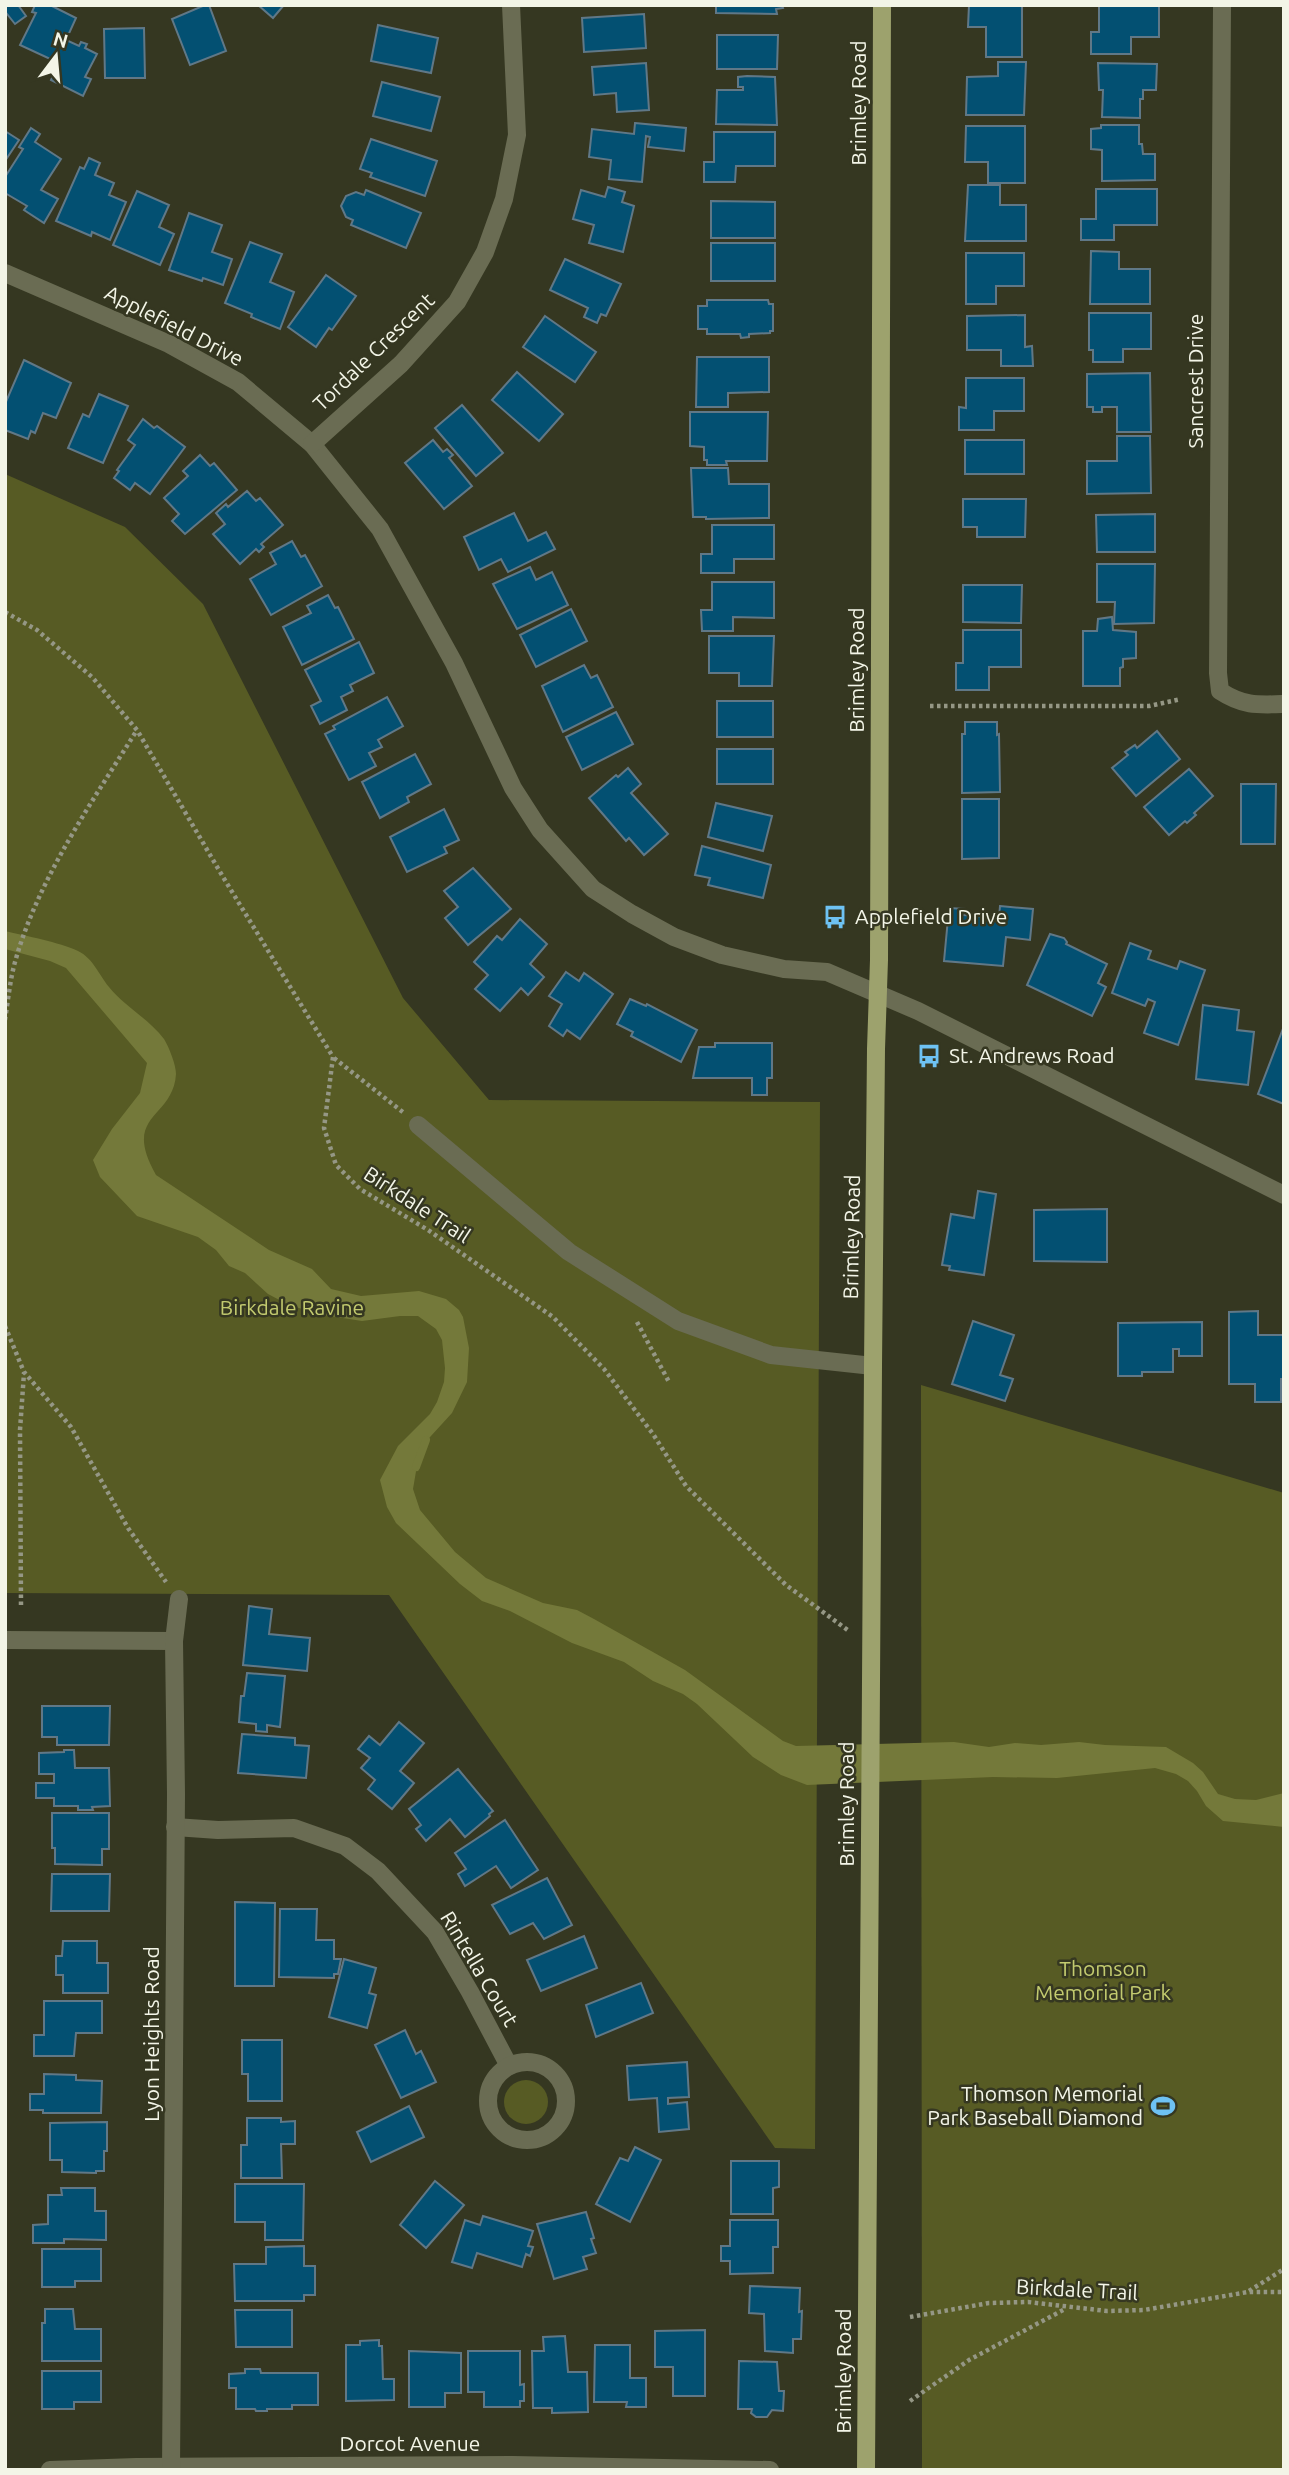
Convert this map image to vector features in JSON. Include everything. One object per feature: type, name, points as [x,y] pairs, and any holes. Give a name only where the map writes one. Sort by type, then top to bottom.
[{"type":"main road","name":"Brimley Road","points":[[866,2470],[873,1366],[879,960],[882,5]]},
{"type":"street","name":"Tordale Crescent","points":[[312,444],[401,364],[457,302],[485,252],[504,199],[517,135],[511,5]]},
{"type":"street","name":"Sancrest Drive","points":[[1222,5],[1217,673],[1220,691],[1236,701],[1256,705],[1284,704]]},
{"type":"street","name":"Applefield Drive","points":[[5,273],[169,344],[238,382],[312,444],[380,529],[454,663],[513,788],[540,830],[593,889],[674,937],[722,955],[784,969],[827,972],[877,994]]},
{"type":"street","points":[[877,994],[918,1011],[1284,1195]]},
{"type":"street","points":[[418,1125],[569,1252],[678,1321],[771,1355],[873,1366]]},
{"type":"street","name":"Lyon Heights Road","points":[[171,2468],[174,1641],[179,1599]]},
{"type":"street","points":[[5,1640],[174,1641]]},
{"type":"street","name":"Rintella Court","points":[[175,1827],[218,1830],[294,1828],[345,1846],[378,1871],[435,1932],[509,2066]]},
{"type":"street","points":[[533,2062],[545,2066],[556,2073],[563,2084],[567,2096],[562,2120],[555,2130],[543,2138],[517,2140],[504,2134],[489,2112],[487,2099],[491,2085],[498,2074],[509,2066],[533,2062]]},
{"type":"street","name":"Dorcot Avenue","points":[[50,2470],[770,2470]]},
{"type":"path","points":[[5,612],[37,630],[92,677],[137,730],[333,1057],[418,1125]]},
{"type":"path","points":[[930,706],[1149,706],[1181,699]]},
{"type":"path","points":[[5,1020],[14,964],[29,918],[73,833],[137,730]]},
{"type":"path","name":"Birkdale Trail","points":[[333,1057],[324,1128],[336,1165],[360,1189],[428,1230],[553,1317],[604,1369],[653,1434],[686,1486],[752,1548],[786,1585],[832,1621],[871,1643]]},
{"type":"path","points":[[633,1315],[669,1382]]},
{"type":"path","points":[[5,1326],[24,1372],[71,1427],[128,1528],[179,1599]]},
{"type":"path","points":[[21,1605],[20,1430],[24,1372]]},
{"type":"path","points":[[1248,2292],[1284,2269]]},
{"type":"path","name":"Birkdale Trail","points":[[910,2317],[989,2303],[1028,2302],[1107,2311],[1144,2310],[1248,2292],[1284,2292]]},
{"type":"path","points":[[910,2401],[969,2360],[1066,2308]]},
{"type":"green space","name":"Birkdale Ravine","points":[[5,474],[125,527],[203,604],[403,998],[489,1100],[820,1102],[815,2149],[775,2148],[389,1595],[5,1593]]},
{"type":"green space","name":"Thomson Memorial Park","points":[[921,1385],[1284,1493],[1284,2470],[922,2470]]},
{"type":"green space","points":[[526,2080],[541,2087],[548,2102],[541,2117],[526,2124],[511,2117],[504,2102],[511,2087]]},
{"type":"shaded area","points":[[5,931],[62,945],[83,954],[115,994],[164,1039],[176,1074],[173,1089],[146,1128],[144,1140],[156,1175],[269,1250],[312,1269],[331,1289],[361,1296],[419,1291],[446,1299],[459,1310],[469,1348],[467,1382],[452,1413],[420,1448],[413,1489],[420,1510],[455,1552],[486,1578],[543,1603],[577,1610],[594,1619],[685,1670],[783,1741],[796,1746],[954,1742],[989,1747],[1015,1743],[1041,1745],[1079,1742],[1166,1747],[1203,1772],[1218,1794],[1235,1799],[1256,1800],[1284,1793],[1284,1827],[1223,1821],[1206,1806],[1188,1781],[1176,1774],[1155,1768],[1057,1778],[993,1777],[807,1785],[781,1775],[753,1757],[683,1694],[653,1681],[624,1662],[572,1643],[510,1611],[482,1601],[460,1584],[396,1523],[387,1507],[380,1480],[398,1446],[430,1414],[437,1402],[444,1382],[445,1368],[442,1340],[436,1329],[418,1316],[362,1321],[317,1314],[287,1304],[268,1294],[245,1273],[229,1266],[216,1250],[198,1237],[137,1216],[100,1177],[93,1160],[112,1129],[140,1093],[147,1063],[66,968],[5,949]]},
{"type":"building","points":[[5,5],[18,5],[26,16],[15,24],[7,14],[5,16]]},
{"type":"building","points":[[35,5],[50,5],[76,18],[66,40],[79,46],[81,42],[87,44],[85,48],[97,54],[85,77],[91,79],[83,96],[51,80],[59,63],[20,45],[36,13],[32,12]]},
{"type":"building","points":[[209,5],[226,51],[190,65],[172,19]]},
{"type":"building","points":[[258,5],[284,5],[273,18]]},
{"type":"building","points":[[716,5],[782,5],[783,8],[776,9],[777,14],[716,13]]},
{"type":"building","points":[[969,5],[1022,5],[1022,57],[986,57],[986,27],[968,27]]},
{"type":"building","points":[[1099,5],[1159,5],[1159,37],[1131,37],[1131,54],[1091,54],[1091,32],[1099,32]]},
{"type":"building","points":[[644,14],[646,48],[584,52],[582,18]]},
{"type":"building","points":[[378,25],[438,38],[431,73],[371,61]]},
{"type":"building","points":[[144,28],[145,78],[105,78],[104,29]]},
{"type":"building","points":[[717,35],[778,35],[777,69],[717,69]]},
{"type":"building","points":[[998,62],[1026,62],[1024,115],[966,115],[967,77],[998,76]]},
{"type":"building","points":[[646,63],[649,110],[617,112],[616,93],[594,95],[592,67]]},
{"type":"building","points":[[1098,63],[1157,64],[1156,90],[1143,90],[1140,118],[1102,117],[1103,90],[1099,90]]},
{"type":"building","points":[[738,77],[775,77],[777,125],[716,124],[717,90],[743,90],[743,87],[738,87]]},
{"type":"building","points":[[382,82],[440,97],[431,131],[373,116]]},
{"type":"building","points":[[635,123],[686,128],[684,151],[648,147],[650,137],[646,136],[642,182],[609,179],[611,160],[589,157],[592,129],[634,134]]},
{"type":"building","points":[[1101,125],[1139,125],[1139,144],[1142,144],[1143,154],[1155,154],[1155,180],[1102,181],[1102,150],[1091,149],[1091,129],[1101,128]]},
{"type":"building","points":[[966,126],[1025,126],[1025,183],[988,183],[988,162],[965,162]]},
{"type":"building","points":[[31,128],[40,134],[35,142],[61,159],[41,190],[58,199],[44,223],[24,210],[27,206],[5,193],[5,177],[23,149],[19,147]]},
{"type":"building","points":[[5,131],[19,140],[5,161]]},
{"type":"building","points":[[714,132],[775,132],[775,166],[736,166],[735,182],[704,182],[704,162],[714,162]]},
{"type":"building","points":[[371,139],[437,161],[425,196],[370,177],[372,173],[360,169]]},
{"type":"building","points":[[89,158],[100,163],[95,175],[114,183],[109,195],[126,202],[110,240],[92,232],[91,236],[56,221],[80,167],[84,169]]},
{"type":"building","points":[[968,185],[1000,185],[1000,205],[1026,205],[1026,241],[965,241]]},
{"type":"building","points":[[608,187],[625,192],[622,202],[634,206],[623,252],[589,243],[594,225],[573,219],[581,190],[605,197]]},
{"type":"building","points":[[1096,189],[1157,189],[1157,225],[1114,225],[1114,240],[1081,240],[1081,219],[1096,219]]},
{"type":"building","points":[[366,190],[421,213],[406,248],[351,225],[353,220],[346,217],[341,206],[346,196],[356,192],[364,195]]},
{"type":"building","points":[[137,191],[169,205],[159,227],[174,234],[160,265],[113,245]]},
{"type":"building","points":[[711,201],[775,202],[775,238],[711,238]]},
{"type":"building","points":[[189,213],[222,225],[212,252],[232,259],[223,285],[169,270]]},
{"type":"building","points":[[250,242],[282,254],[270,282],[294,292],[280,329],[225,303]]},
{"type":"building","points":[[711,243],[775,243],[775,281],[711,281]]},
{"type":"building","points":[[1091,251],[1119,252],[1119,269],[1150,269],[1150,304],[1090,304]]},
{"type":"building","points":[[966,253],[1024,253],[1024,286],[996,286],[996,304],[966,304]]},
{"type":"building","points":[[565,259],[621,284],[606,316],[601,314],[597,323],[584,317],[588,308],[550,290]]},
{"type":"building","points":[[326,275],[356,296],[316,347],[288,327]]},
{"type":"building","points":[[707,300],[768,300],[769,304],[773,304],[773,331],[749,334],[749,337],[741,338],[740,334],[707,334],[707,329],[698,329],[698,306],[707,306]]},
{"type":"building","points":[[1089,313],[1151,313],[1151,349],[1123,349],[1123,362],[1093,362],[1093,350],[1089,350]]},
{"type":"building","points":[[1025,315],[1025,347],[1032,346],[1033,366],[1001,366],[1001,350],[967,350],[967,316]]},
{"type":"building","points":[[545,316],[596,352],[575,382],[523,347]]},
{"type":"building","points":[[697,357],[769,357],[769,392],[728,393],[728,407],[696,407]]},
{"type":"building","points":[[24,360],[71,383],[56,418],[43,413],[35,433],[31,431],[28,439],[5,430],[5,404]]},
{"type":"building","points":[[517,372],[563,414],[539,441],[492,400]]},
{"type":"building","points":[[1150,373],[1151,432],[1117,432],[1117,407],[1102,407],[1102,412],[1093,412],[1093,407],[1087,407],[1087,374]]},
{"type":"building","points":[[966,378],[1024,378],[1024,411],[994,411],[994,430],[959,430],[959,407],[966,408]]},
{"type":"building","points":[[99,394],[128,406],[103,463],[68,448],[83,414],[89,417]]},
{"type":"building","points":[[462,405],[503,453],[476,476],[435,428]]},
{"type":"building","points":[[690,412],[768,412],[767,461],[726,461],[727,465],[707,465],[707,460],[704,460],[704,447],[690,446]]},
{"type":"building","points":[[143,419],[185,447],[150,494],[135,483],[130,490],[114,478],[135,445],[128,440]]},
{"type":"building","points":[[1117,436],[1150,436],[1151,493],[1087,494],[1087,461],[1117,461]]},
{"type":"building","points":[[433,440],[443,452],[447,449],[453,455],[449,458],[472,486],[444,509],[405,463]]},
{"type":"building","points":[[965,440],[1024,440],[1024,474],[965,474]]},
{"type":"building","points":[[200,455],[210,466],[214,463],[237,490],[185,534],[172,521],[179,514],[164,498],[188,476],[183,471]]},
{"type":"building","points":[[691,468],[728,468],[729,484],[769,484],[769,518],[693,517]]},
{"type":"building","points":[[247,491],[256,501],[260,498],[283,525],[261,544],[264,547],[259,552],[256,549],[240,564],[213,534],[225,524],[216,513]]},
{"type":"building","points":[[963,499],[1026,499],[1025,537],[977,537],[977,527],[963,527]]},
{"type":"building","points":[[514,513],[528,541],[546,532],[555,549],[508,572],[501,559],[479,570],[464,537]]},
{"type":"building","points":[[1155,514],[1155,552],[1097,552],[1096,515]]},
{"type":"building","points":[[712,525],[774,525],[774,559],[734,559],[734,573],[701,573],[701,554],[712,554]]},
{"type":"building","points":[[292,541],[301,557],[305,555],[322,586],[271,615],[250,579],[276,564],[270,553]]},
{"type":"building","points":[[1097,564],[1155,564],[1154,623],[1114,624],[1115,602],[1097,602]]},
{"type":"building","points":[[530,567],[536,580],[552,572],[568,605],[517,629],[493,584]]},
{"type":"building","points":[[712,582],[774,582],[774,618],[733,617],[733,631],[702,631],[701,610],[712,610]]},
{"type":"building","points":[[963,585],[1022,585],[1021,623],[963,622]]},
{"type":"building","points":[[328,595],[335,608],[338,607],[354,639],[302,665],[283,627],[311,613],[307,606]]},
{"type":"building","points":[[571,609],[587,641],[536,667],[520,635]]},
{"type":"building","points":[[1112,617],[1113,630],[1136,632],[1136,658],[1123,659],[1120,686],[1083,686],[1083,631],[1097,631],[1098,619]]},
{"type":"building","points":[[963,630],[1021,630],[1021,667],[989,667],[989,690],[956,690],[956,663],[963,663]]},
{"type":"building","points":[[709,636],[774,636],[772,686],[739,686],[739,673],[709,673]]},
{"type":"building","points":[[359,642],[374,673],[350,685],[353,691],[341,697],[347,710],[320,724],[311,706],[321,701],[305,670]]},
{"type":"building","points":[[584,665],[591,678],[597,675],[613,707],[563,732],[542,686]]},
{"type":"building","points":[[387,697],[403,726],[378,740],[382,747],[369,753],[376,766],[349,780],[325,734],[335,729],[333,726]]},
{"type":"building","points":[[717,701],[773,701],[773,737],[717,737]]},
{"type":"building","points":[[616,712],[633,744],[582,770],[566,737]]},
{"type":"building","points":[[965,722],[997,722],[1000,792],[962,793],[962,734],[965,734]]},
{"type":"building","points":[[1157,731],[1180,759],[1136,796],[1112,768],[1128,755],[1125,752],[1135,745],[1137,748]]},
{"type":"building","points":[[717,749],[773,749],[773,784],[717,784]]},
{"type":"building","points":[[415,754],[431,784],[407,797],[409,802],[380,818],[362,782]]},
{"type":"building","points":[[628,768],[641,784],[631,793],[668,834],[644,855],[629,838],[626,841],[589,798]]},
{"type":"building","points":[[1189,769],[1213,796],[1187,823],[1185,821],[1169,835],[1144,807]]},
{"type":"building","points":[[1241,784],[1276,784],[1275,844],[1241,844]]},
{"type":"building","points":[[962,799],[999,799],[999,858],[962,859]]},
{"type":"building","points":[[716,803],[772,816],[763,851],[708,837]]},
{"type":"building","points":[[444,809],[459,840],[444,847],[447,853],[407,872],[390,837]]},
{"type":"building","points":[[702,846],[771,865],[763,898],[708,885],[710,878],[695,875]]},
{"type":"building","points":[[473,868],[511,909],[468,945],[445,918],[458,907],[444,891]]},
{"type":"building","points":[[1000,906],[1033,909],[1030,940],[1006,937],[1003,966],[944,961],[949,908],[965,909],[964,915],[999,918]]},
{"type":"building","points":[[520,919],[547,944],[530,964],[544,977],[528,995],[521,988],[500,1011],[475,989],[488,975],[474,962],[497,936],[502,940]]},
{"type":"building","points":[[1050,934],[1064,938],[1066,944],[1107,964],[1098,983],[1106,987],[1092,1016],[1027,985]]},
{"type":"building","points":[[1130,943],[1151,951],[1148,959],[1177,969],[1180,961],[1205,970],[1178,1045],[1144,1033],[1155,1002],[1148,999],[1145,1006],[1112,993]]},
{"type":"building","points":[[566,972],[579,981],[584,973],[613,994],[580,1039],[567,1030],[563,1036],[549,1026],[562,1004],[549,996]]},
{"type":"building","points":[[630,999],[646,1006],[647,1004],[697,1030],[681,1062],[631,1036],[633,1032],[617,1024]]},
{"type":"building","points":[[1203,1005],[1239,1010],[1237,1030],[1254,1032],[1248,1085],[1196,1079]]},
{"type":"building","points":[[1284,1026],[1284,1104],[1258,1094]]},
{"type":"building","points":[[715,1043],[772,1043],[772,1078],[767,1078],[767,1095],[752,1095],[752,1078],[693,1078],[699,1047],[715,1047]]},
{"type":"building","points":[[978,1191],[996,1194],[984,1275],[949,1270],[950,1266],[942,1265],[951,1214],[974,1218]]},
{"type":"building","points":[[1107,1209],[1107,1262],[1034,1261],[1034,1210]]},
{"type":"building","points":[[1258,1311],[1258,1335],[1284,1335],[1281,1402],[1255,1402],[1255,1384],[1229,1384],[1229,1312]]},
{"type":"building","points":[[973,1321],[1014,1335],[1000,1375],[1013,1379],[1005,1401],[952,1384]]},
{"type":"building","points":[[1202,1322],[1202,1356],[1179,1356],[1179,1349],[1173,1349],[1173,1372],[1142,1372],[1142,1376],[1118,1376],[1118,1323]]},
{"type":"building","points":[[249,1606],[272,1609],[269,1634],[310,1638],[307,1671],[243,1665]]},
{"type":"building","points":[[247,1673],[285,1676],[280,1727],[267,1725],[267,1732],[256,1731],[256,1724],[239,1722],[241,1696],[244,1696]]},
{"type":"building","points":[[42,1706],[110,1706],[109,1745],[57,1745],[57,1737],[42,1737]]},
{"type":"building","points":[[399,1722],[424,1743],[400,1771],[414,1783],[392,1809],[368,1789],[375,1780],[361,1768],[370,1758],[358,1749],[369,1736],[380,1745]]},
{"type":"building","points":[[242,1734],[295,1738],[295,1745],[309,1746],[306,1778],[238,1773]]},
{"type":"building","points":[[74,1750],[75,1768],[109,1768],[110,1806],[78,1810],[78,1806],[54,1806],[54,1798],[36,1798],[36,1783],[54,1783],[54,1774],[39,1774],[39,1753]]},
{"type":"building","points":[[458,1769],[493,1811],[465,1837],[450,1819],[426,1841],[416,1829],[421,1825],[409,1809]]},
{"type":"building","points":[[52,1813],[109,1813],[109,1849],[102,1849],[102,1865],[55,1864]]},
{"type":"building","points":[[505,1820],[538,1870],[511,1888],[496,1866],[465,1886],[458,1874],[466,1869],[455,1853]]},
{"type":"building","points":[[52,1874],[110,1874],[109,1911],[51,1911]]},
{"type":"building","points":[[547,1878],[572,1925],[544,1939],[533,1923],[510,1934],[492,1905]]},
{"type":"building","points":[[235,1902],[275,1903],[274,1986],[235,1986]]},
{"type":"building","points":[[280,1909],[317,1909],[316,1940],[334,1940],[334,1959],[341,1959],[338,1974],[334,1974],[334,1978],[279,1977]]},
{"type":"building","points":[[584,1936],[597,1968],[541,1991],[527,1960]]},
{"type":"building","points":[[63,1941],[97,1941],[97,1963],[108,1963],[108,1993],[63,1993],[63,1975],[56,1975],[56,1956],[62,1956]]},
{"type":"building","points":[[344,1959],[376,1968],[369,1993],[376,1995],[367,2028],[329,2017]]},
{"type":"building","points":[[641,1983],[653,2013],[596,2037],[586,2005]]},
{"type":"building","points":[[44,2001],[102,2001],[102,2033],[76,2033],[74,2056],[34,2056],[34,2035],[44,2035]]},
{"type":"building","points":[[405,2030],[416,2054],[421,2051],[436,2082],[401,2098],[375,2045]]},
{"type":"building","points":[[242,2040],[282,2040],[282,2101],[248,2101],[248,2074],[242,2074]]},
{"type":"building","points":[[687,2062],[689,2097],[668,2098],[668,2104],[687,2102],[689,2129],[659,2132],[657,2098],[629,2100],[627,2066]]},
{"type":"building","points":[[44,2074],[76,2075],[76,2080],[102,2081],[101,2113],[43,2113],[43,2110],[30,2110],[30,2094],[44,2094]]},
{"type":"building","points":[[409,2106],[424,2137],[371,2162],[357,2132]]},
{"type":"building","points":[[247,2118],[281,2118],[281,2122],[295,2121],[295,2144],[281,2144],[282,2178],[241,2178],[241,2145],[247,2145]]},
{"type":"building","points":[[107,2122],[104,2171],[62,2172],[62,2160],[50,2160],[50,2123]]},
{"type":"building","points":[[635,2147],[661,2160],[630,2222],[596,2204],[620,2158],[628,2161]]},
{"type":"building","points":[[731,2161],[779,2161],[779,2187],[773,2188],[773,2214],[731,2214]]},
{"type":"building","points":[[435,2181],[464,2205],[426,2248],[400,2225]]},
{"type":"building","points":[[235,2184],[304,2184],[303,2240],[265,2240],[265,2222],[235,2222]]},
{"type":"building","points":[[61,2188],[95,2188],[95,2211],[106,2211],[106,2240],[64,2239],[64,2243],[33,2243],[33,2225],[48,2224],[48,2195],[62,2195]]},
{"type":"building","points":[[586,2212],[596,2253],[583,2257],[587,2269],[554,2279],[537,2224]]},
{"type":"building","points":[[483,2216],[533,2231],[528,2246],[533,2247],[530,2256],[526,2254],[522,2267],[477,2253],[472,2268],[452,2262],[465,2220],[480,2225]]},
{"type":"building","points":[[730,2220],[778,2220],[778,2247],[773,2247],[773,2273],[730,2274],[730,2261],[721,2261],[721,2246],[730,2246]]},
{"type":"building","points":[[304,2246],[304,2266],[315,2266],[315,2295],[304,2295],[304,2301],[235,2301],[234,2264],[266,2264],[266,2247]]},
{"type":"building","points":[[42,2249],[101,2249],[101,2281],[75,2281],[75,2287],[42,2287]]},
{"type":"building","points":[[750,2286],[800,2288],[801,2339],[793,2339],[793,2353],[765,2351],[764,2314],[749,2313]]},
{"type":"building","points":[[45,2309],[73,2309],[75,2329],[101,2329],[101,2361],[42,2361],[42,2323],[45,2323]]},
{"type":"building","points":[[235,2310],[292,2310],[292,2347],[236,2347]]},
{"type":"building","points":[[705,2330],[705,2396],[673,2396],[673,2367],[655,2367],[655,2331]]},
{"type":"building","points":[[565,2336],[568,2372],[587,2372],[588,2412],[552,2413],[552,2408],[533,2408],[532,2351],[544,2351],[543,2337]]},
{"type":"building","points":[[379,2340],[379,2346],[382,2346],[383,2379],[394,2379],[394,2400],[346,2401],[346,2345]]},
{"type":"building","points":[[595,2345],[630,2345],[630,2378],[646,2378],[646,2407],[626,2407],[627,2402],[594,2402]]},
{"type":"building","points":[[409,2351],[461,2353],[461,2393],[445,2393],[445,2407],[409,2407]]},
{"type":"building","points":[[468,2351],[520,2351],[520,2385],[524,2384],[524,2401],[520,2401],[520,2407],[484,2407],[484,2392],[468,2392]]},
{"type":"building","points":[[739,2361],[777,2362],[779,2391],[784,2391],[783,2411],[772,2410],[767,2417],[756,2417],[751,2413],[752,2409],[738,2409]]},
{"type":"building","points":[[245,2369],[260,2369],[261,2373],[318,2373],[318,2405],[292,2405],[292,2409],[267,2411],[236,2409],[236,2388],[229,2388],[229,2374],[245,2373]]},
{"type":"building","points":[[42,2371],[101,2371],[101,2402],[74,2402],[74,2409],[42,2409]]},
{"type":"waterway","points":[[416,1467],[426,1440]]},
{"type":"place","name":"Applefield Drive","points":[[835,917]]},
{"type":"place","name":"St. Andrews Road","points":[[929,1056]]},
{"type":"place","name":"Thomson Memorial Park Baseball Diamond","points":[[1163,2106]]}]
